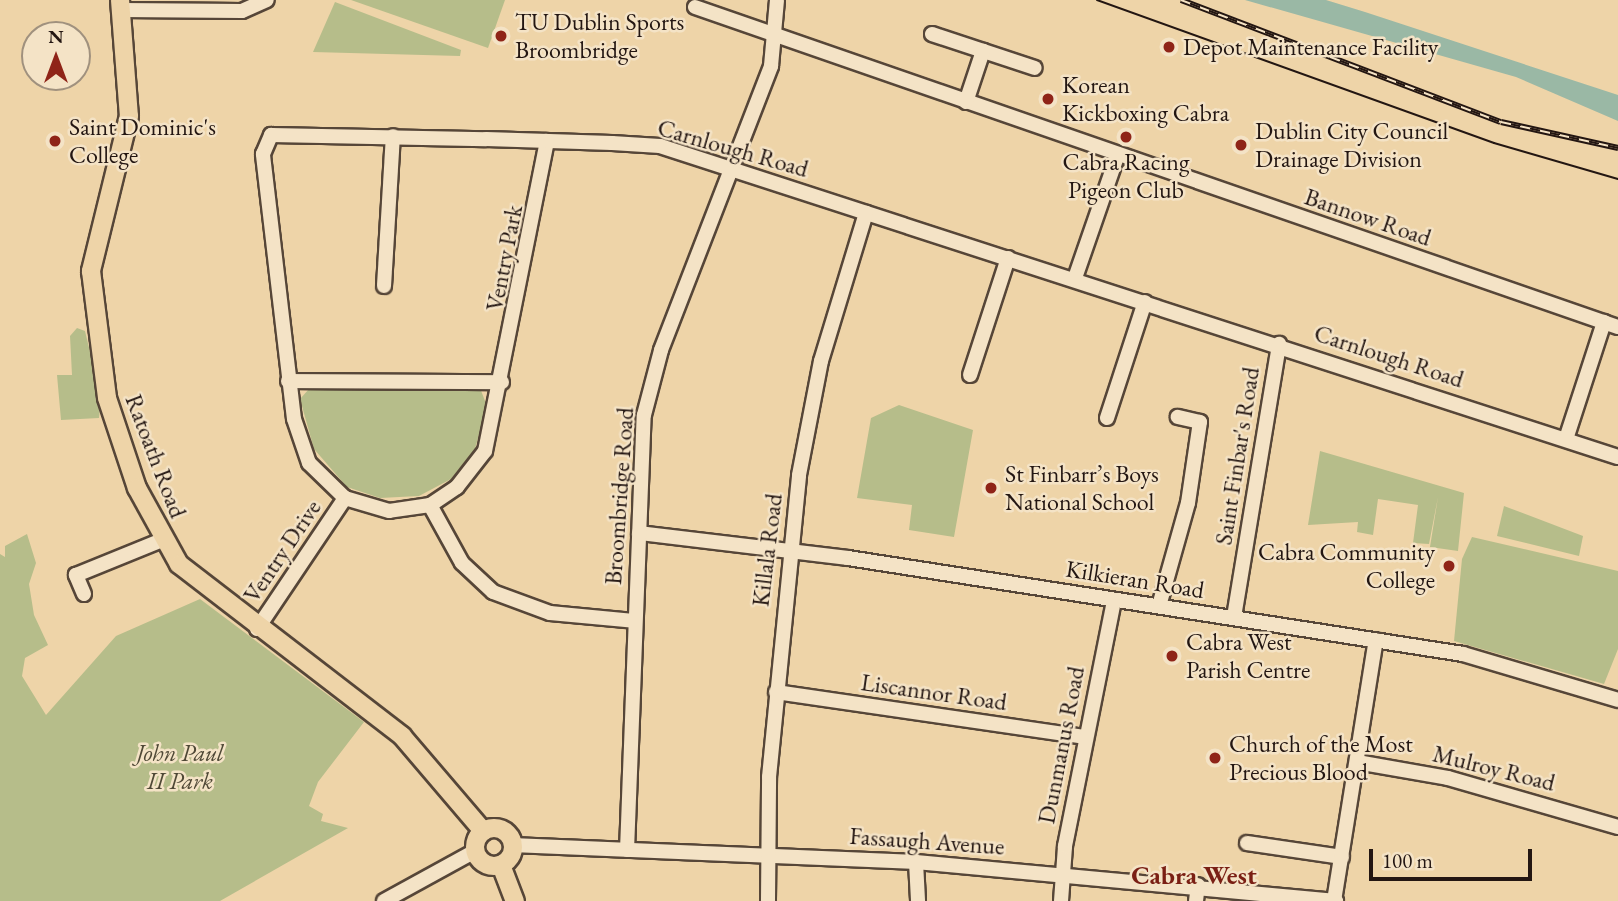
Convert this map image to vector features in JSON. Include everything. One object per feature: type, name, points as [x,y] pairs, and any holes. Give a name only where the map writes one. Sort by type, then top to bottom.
[{"type":"main road","name":"Ratoath Road","points":[[121,5],[130,116],[94,243],[92,292],[116,430],[162,540],[187,572],[257,629],[402,736],[483,831]]},
{"type":"main road","points":[[502,829],[513,845],[501,865],[488,865],[475,851],[483,831],[502,829]]},
{"type":"main road","points":[[501,865],[515,901]]},
{"type":"street","points":[[121,5],[242,11],[267,0]]},
{"type":"street","name":"Broombridge Road","points":[[627,850],[634,621],[650,387],[734,167],[777,38],[777,0]]},
{"type":"street","name":"Bannow Road","points":[[695,7],[777,38],[1618,327]]},
{"type":"street","points":[[932,34],[1035,68]]},
{"type":"street","points":[[966,102],[983,51]]},
{"type":"street","name":"Carnlough Road","points":[[265,140],[283,134],[660,146],[734,167],[866,213],[1567,436],[1618,457]]},
{"type":"street","points":[[384,286],[393,136]]},
{"type":"street","name":"Ventry Park","points":[[265,140],[288,381],[309,463],[345,498],[389,511],[430,506],[457,487],[485,451],[502,382],[547,141]]},
{"type":"street","points":[[1075,278],[1118,154]]},
{"type":"street","name":"Killala Road","points":[[768,901],[767,856],[776,692],[789,550],[821,361],[866,213]]},
{"type":"street","points":[[970,375],[1008,258]]},
{"type":"street","points":[[1107,418],[1145,302]]},
{"type":"street","points":[[1567,436],[1604,322]]},
{"type":"street","name":"Saint Finbar's Road","points":[[1234,617],[1279,344]]},
{"type":"street","points":[[288,381],[502,382]]},
{"type":"street","points":[[1159,606],[1188,503],[1200,422],[1178,417]]},
{"type":"street","name":"Ventry Drive","points":[[257,629],[345,498]]},
{"type":"street","points":[[430,506],[462,563],[493,592],[550,613],[634,621]]},
{"type":"street","name":"Kilkieran Road","points":[[639,533],[789,550],[1376,640],[1510,665],[1618,700]]},
{"type":"street","points":[[84,594],[76,575],[162,540]]},
{"type":"street","name":"Dunmanus Road","points":[[1061,901],[1062,874],[1086,737],[1114,600]]},
{"type":"street","points":[[1334,901],[1376,640]]},
{"type":"street","name":"Liscannor Road","points":[[776,692],[1086,737]]},
{"type":"street","name":"Mulroy Road","points":[[1357,762],[1448,778],[1618,827]]},
{"type":"street","points":[[1247,843],[1342,857]]},
{"type":"street","name":"Fassaugh Avenue","points":[[513,845],[916,862],[1198,885],[1334,901]]},
{"type":"street","points":[[384,901],[475,851]]},
{"type":"street","points":[[916,862],[918,901]]},
{"type":"street","points":[[1196,901],[1198,885]]},
{"type":"green space","points":[[351,0],[505,0],[488,48]]},
{"type":"green space","points":[[335,2],[461,50],[460,56],[313,52]]},
{"type":"green space","points":[[77,328],[85,331],[101,397],[99,418],[61,420],[57,375],[72,375],[70,336]]},
{"type":"green space","points":[[480,388],[487,406],[475,449],[451,479],[419,496],[380,498],[347,487],[314,449],[300,399],[309,389]]},
{"type":"green space","points":[[899,405],[973,430],[954,537],[909,530],[912,505],[857,498],[871,418]]},
{"type":"green space","points":[[1320,451],[1464,493],[1458,551],[1430,547],[1438,497],[1429,544],[1413,543],[1418,505],[1378,499],[1373,535],[1357,532],[1358,522],[1308,525]]},
{"type":"green space","points":[[1504,506],[1583,536],[1579,556],[1497,536]]},
{"type":"green space","name":"John Paul II Park","points":[[27,534],[36,563],[29,584],[34,615],[48,645],[25,658],[22,676],[46,715],[116,636],[200,599],[364,722],[318,782],[309,806],[323,814],[321,821],[348,828],[220,901],[0,901],[0,554],[5,557],[5,546]]},
{"type":"green space","points":[[1472,537],[1618,571],[1618,649],[1604,684],[1454,641],[1462,559]]},
{"type":"shaded area","points":[[1245,0],[1326,0],[1365,12],[1618,95],[1618,121],[1516,77]]},
{"type":"tram line","points":[[1097,0],[1494,143],[1618,179]]},
{"type":"railway","points":[[1181,0],[1501,122],[1618,148]]},
{"type":"place","name":"TU Dublin Sports Broombridge","points":[[501,36]]},
{"type":"place","name":"Depot Maintenance Facility","points":[[1169,47]]},
{"type":"place","name":"Korean Kickboxing Cabra","points":[[1048,99]]},
{"type":"place","name":"Cabra Racing Pigeon Club","points":[[1126,137]]},
{"type":"place","name":"Saint Dominic's College","points":[[55,141]]},
{"type":"place","name":"Dublin City Council Drainage Division","points":[[1241,145]]},
{"type":"place","name":"St Finbarr’s Boys National School","points":[[991,488]]},
{"type":"place","name":"Cabra Community College","points":[[1449,566]]},
{"type":"place","name":"Cabra West Parish Centre","points":[[1172,656]]},
{"type":"place","name":"Church of the Most Precious Blood","points":[[1215,758]]},
{"type":"district","name":"Cabra West","points":[[1194,876]]}]
